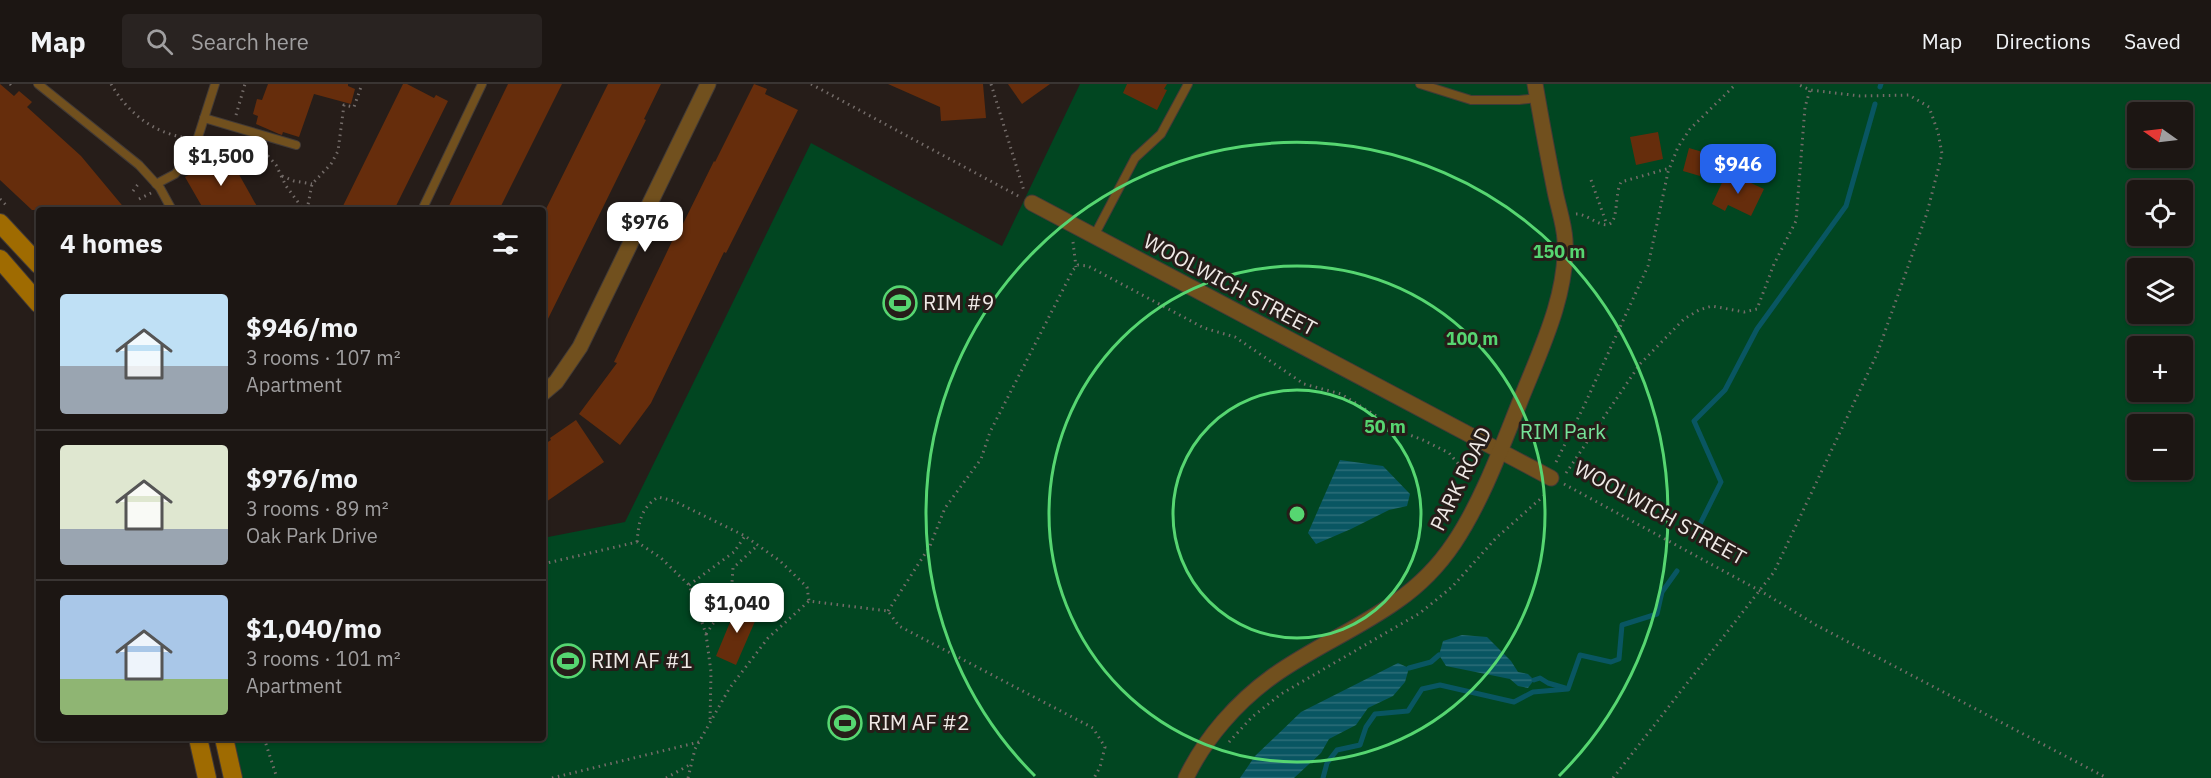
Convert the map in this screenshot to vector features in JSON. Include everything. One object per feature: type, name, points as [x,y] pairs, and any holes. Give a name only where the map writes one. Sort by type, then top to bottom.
[{"type":"street","points":[[546,390],[556,382],[580,347],[708,84]]},
{"type":"street","name":"PARK ROAD","points":[[1186,778],[1195,757],[1247,697],[1274,675],[1364,623],[1422,582],[1437,567],[1455,542],[1485,484],[1543,344],[1562,284],[1565,239],[1540,123],[1537,91]]},
{"type":"street","name":"WOOLWICH STREET","points":[[1030,202],[1555,480]]},
{"type":"street","points":[[0,223],[36,262]]},
{"type":"street","points":[[0,258],[36,300]]},
{"type":"street","points":[[199,741],[207,778]]},
{"type":"street","points":[[225,741],[233,778]]},
{"type":"lane","points":[[38,84],[139,165],[156,184],[170,207]]},
{"type":"lane","points":[[156,184],[175,174],[192,156],[216,84]]},
{"type":"lane","points":[[423,207],[481,84]]},
{"type":"lane","points":[[1094,236],[1136,158],[1161,134],[1188,84]]},
{"type":"lane","points":[[1420,84],[1471,100],[1520,100],[1537,91]]},
{"type":"lane","points":[[204,118],[296,145]]},
{"type":"path","points":[[111,84],[119,98],[136,116],[160,130],[189,138]]},
{"type":"path","points":[[306,207],[312,184],[336,158],[344,105],[354,107],[362,84]]},
{"type":"path","points":[[811,84],[1030,202]]},
{"type":"path","points":[[991,84],[1030,202]]},
{"type":"path","points":[[1555,480],[1558,455],[1584,406],[1648,266],[1670,168],[1678,147],[1690,129],[1736,84]]},
{"type":"path","points":[[1613,778],[1774,572],[1876,354],[1927,213],[1942,154],[1938,132],[1929,107],[1909,95],[1860,96],[1810,90],[1797,84]]},
{"type":"path","points":[[1227,745],[1252,717],[1281,694],[1420,613],[1452,587],[1496,538],[1555,480],[1640,364],[1684,320],[1699,310],[1713,306],[1744,312],[1757,309],[1773,264],[1796,221],[1805,107],[1810,90]]},
{"type":"path","points":[[208,139],[268,156],[286,186],[303,207]]},
{"type":"path","points":[[1560,216],[1586,215],[1602,225],[1607,225],[1612,222],[1615,214],[1617,190],[1622,182],[1670,168]]},
{"type":"path","points":[[282,176],[312,184]]},
{"type":"path","points":[[1591,180],[1607,225]]},
{"type":"path","points":[[888,611],[930,546],[945,508],[981,459],[990,432],[1076,267],[1070,223]]},
{"type":"path","points":[[1076,267],[1088,266],[1204,328],[1235,338],[1305,384],[1341,394],[1402,432],[1449,453],[1468,475],[1485,484]]},
{"type":"path","name":"WOOLWICH STREET","points":[[1555,480],[1758,590],[1816,625],[2107,778]]},
{"type":"path","points":[[636,542],[640,515],[648,503],[658,497],[674,501],[745,536],[780,561],[807,587],[809,601]]},
{"type":"path","points":[[689,585],[734,552],[745,536]]},
{"type":"path","points":[[546,563],[636,542],[661,558],[689,585],[706,634],[711,672],[710,723]]},
{"type":"path","points":[[706,634],[732,597],[734,568],[758,546]]},
{"type":"path","points":[[688,778],[699,742],[729,689],[768,638],[809,601],[888,611],[899,626],[1093,728],[1105,747],[1100,767],[1094,778]]},
{"type":"path","points":[[265,741],[277,778]]},
{"type":"path","points":[[552,778],[699,742]]},
{"type":"path","points":[[666,778],[692,763]]},
{"type":"green space","name":"RIM Park","points":[[1080,84],[2211,84],[2211,778],[243,778],[235,741],[546,741],[546,537],[625,522],[811,143],[1002,246]]},
{"type":"water","points":[[1340,460],[1383,466],[1410,494],[1407,506],[1389,510],[1316,544],[1308,533]]},
{"type":"water","points":[[1462,635],[1487,637],[1511,661],[1518,672],[1528,674],[1534,680],[1528,688],[1518,686],[1510,679],[1446,666],[1439,655],[1443,641]]},
{"type":"water","points":[[1398,663],[1409,668],[1405,682],[1393,696],[1368,708],[1356,725],[1329,739],[1321,753],[1294,778],[1240,778],[1255,756],[1301,712]]},
{"type":"building","points":[[0,84],[14,96],[19,91],[32,102],[27,107],[81,156],[124,207],[36,207],[36,210],[32,210],[0,180]]},
{"type":"building","points":[[268,84],[348,84],[355,89],[351,104],[314,94],[299,137],[283,132],[282,135],[256,124],[258,116],[253,114],[257,99],[262,100]]},
{"type":"building","points":[[403,84],[434,98],[436,95],[448,101],[395,207],[342,207]]},
{"type":"building","points":[[508,84],[562,84],[500,207],[448,207]]},
{"type":"building","points":[[608,84],[661,84],[644,119],[646,120],[546,323],[546,209]]},
{"type":"building","points":[[754,84],[767,89],[765,94],[798,110],[726,253],[724,252],[651,403],[620,445],[579,414],[617,363],[614,362],[675,235],[677,236]]},
{"type":"building","points":[[888,84],[983,84],[986,118],[941,121],[940,107]]},
{"type":"building","points":[[1008,84],[1050,84],[1022,104]]},
{"type":"building","points":[[1127,84],[1167,84],[1164,89],[1167,90],[1157,110],[1123,93]]},
{"type":"building","points":[[1658,132],[1663,159],[1636,165],[1630,137]]},
{"type":"building","points":[[1689,148],[1706,153],[1700,176],[1683,171]]},
{"type":"building","points":[[227,153],[257,207],[202,207],[185,177]]},
{"type":"building","points":[[1727,172],[1764,189],[1751,216],[1728,205],[1725,211],[1712,204]]},
{"type":"building","points":[[576,420],[604,462],[546,502],[546,443],[551,440],[550,438]]},
{"type":"building","points":[[738,603],[759,612],[736,665],[716,656]]},
{"type":"waterway","points":[[1697,530],[1721,482],[1694,421],[1725,390],[1757,329],[1846,206],[1875,104]]},
{"type":"waterway","points":[[1323,778],[1327,763],[1337,750],[1360,745],[1366,727],[1375,714],[1408,711],[1422,689],[1440,685],[1514,702],[1533,692],[1568,689],[1580,655],[1611,662],[1619,659],[1622,625],[1657,614],[1662,592],[1677,571]]},
{"type":"waterway","points":[[1409,668],[1431,662],[1439,655]]},
{"type":"waterway","points":[[1534,680],[1540,678],[1565,688]]},
{"type":"place","name":"RIM #9","points":[[900,303]]},
{"type":"place","name":"RIM AF #1","points":[[568,661]]},
{"type":"place","name":"RIM AF #2","points":[[845,723]]}]
